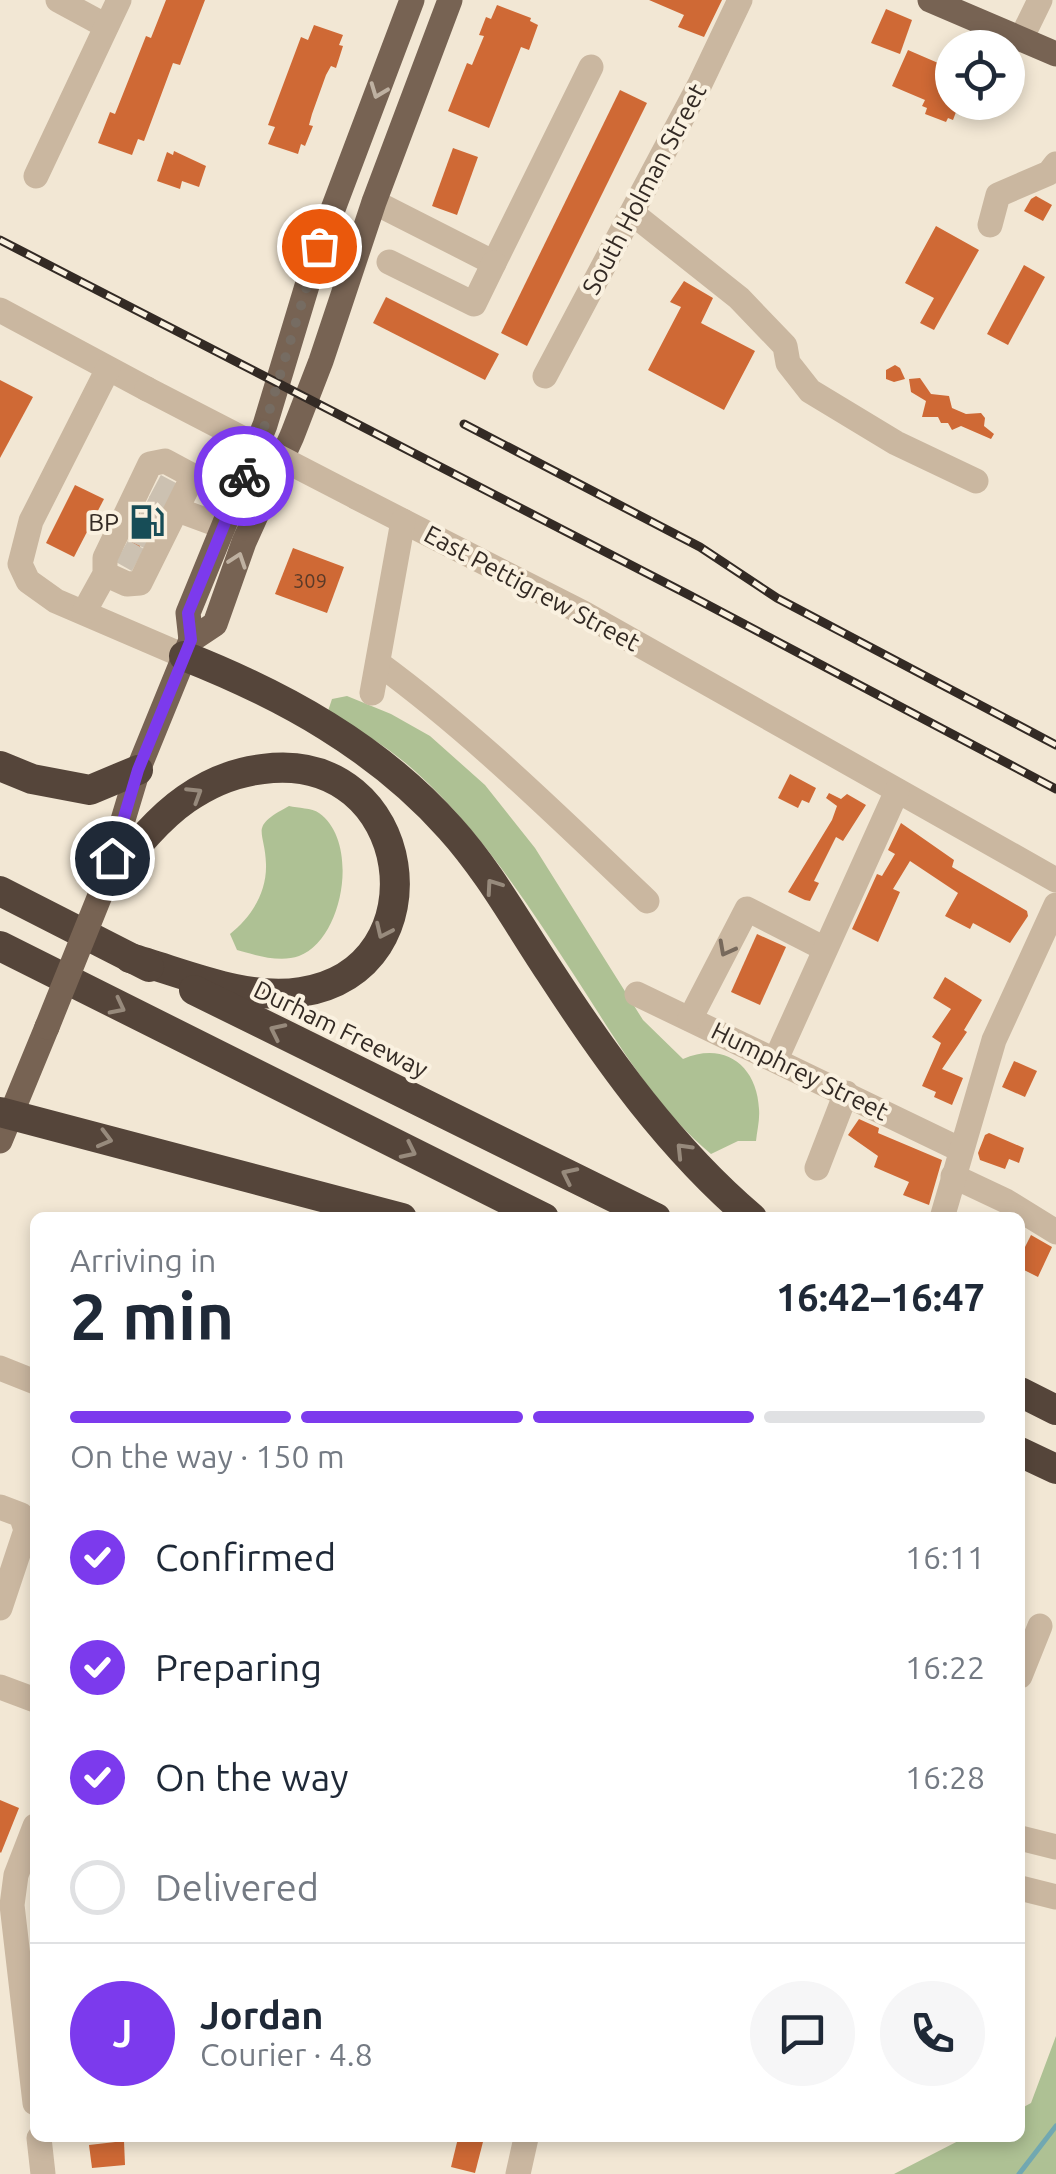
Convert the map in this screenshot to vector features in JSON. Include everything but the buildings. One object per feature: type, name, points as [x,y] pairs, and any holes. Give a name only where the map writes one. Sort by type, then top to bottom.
[{"type":"highway","points":[[188,648],[278,696],[368,753],[429,804],[471,854],[594,1039],[644,1106],[746,1212]]},
{"type":"highway","points":[[0,766],[32,779],[90,790],[138,770]]},
{"type":"highway","points":[[103,888],[182,802],[219,780],[256,770],[299,768],[340,782],[370,807],[393,849],[396,888],[384,931],[362,963],[327,985],[304,992],[253,993],[130,958]]},
{"type":"highway","name":"Durham Freeway","points":[[0,891],[644,1212]]},
{"type":"highway","points":[[0,946],[532,1212]]},
{"type":"highway","points":[[3,1123],[377,1212]]},
{"type":"highway","points":[[1025,1394],[1056,1410]]},
{"type":"highway","points":[[1025,1454],[1056,1470]]},
{"type":"main road","points":[[3,1123],[103,888],[138,770],[188,648],[188,613],[265,425],[319,246],[412,0]]},
{"type":"main road","points":[[188,648],[216,624],[244,542],[321,361],[374,202],[450,0]]},
{"type":"main road","points":[[930,0],[1000,30]]},
{"type":"main road","points":[[1025,41],[1056,54]]},
{"type":"street","points":[[58,0],[106,26]]},
{"type":"street","points":[[36,176],[118,0]]},
{"type":"street","name":"South Holman Street","points":[[546,376],[740,0]]},
{"type":"street","points":[[1025,31],[1040,0]]},
{"type":"street","points":[[390,262],[474,304],[591,67]]},
{"type":"street","points":[[990,225],[998,195],[1049,173],[1056,164]]},
{"type":"street","points":[[374,202],[494,263]]},
{"type":"street","points":[[632,213],[751,310],[786,346],[788,364],[810,391],[896,443],[976,481]]},
{"type":"street","name":"East Pettigrew Street","points":[[0,310],[600,623],[1056,880]]},
{"type":"street","points":[[108,369],[31,521],[20,564],[34,588],[84,612],[188,648]]},
{"type":"street","points":[[372,693],[403,521]]},
{"type":"street","points":[[104,574],[126,584],[140,583],[149,522]]},
{"type":"street","points":[[84,612],[104,574],[105,558],[149,522],[224,526]]},
{"type":"street","points":[[378,663],[511,772],[647,902]]},
{"type":"street","points":[[776,1059],[897,791]]},
{"type":"street","points":[[944,1212],[994,1040],[1056,905]]},
{"type":"street","points":[[690,1019],[747,910],[826,949]]},
{"type":"street","name":"Humphrey Street","points":[[637,994],[961,1150]]},
{"type":"street","points":[[817,1168],[846,1092]]},
{"type":"street","points":[[954,1176],[1024,1212]]},
{"type":"street","points":[[1025,1213],[1056,1232]]},
{"type":"street","points":[[0,1368],[30,1380]]},
{"type":"street","points":[[0,1506],[21,1515],[26,1530],[0,1608]]},
{"type":"street","points":[[1025,1664],[1040,1626]]},
{"type":"street","points":[[0,1687],[30,1698]]},
{"type":"street","points":[[30,1836],[7,1883],[30,2060]]},
{"type":"street","points":[[1025,1839],[1056,1847]]},
{"type":"street","points":[[1025,1889],[1056,1896]]},
{"type":"street","points":[[39,2142],[43,2174]]},
{"type":"street","points":[[518,2174],[525,2142]]},
{"type":"green space","points":[[347,696],[430,736],[485,785],[535,848],[643,1020],[683,1059],[698,1054],[725,1055],[745,1069],[757,1093],[756,1141],[738,1141],[711,1154],[671,1115],[621,1048],[522,897],[462,819],[406,763],[328,711],[332,699]]},
{"type":"green space","points":[[289,806],[316,811],[332,827],[343,867],[336,911],[327,931],[299,956],[276,958],[237,950],[230,934],[251,912],[264,885],[263,825]]},
{"type":"green space","points":[[1056,2036],[1056,2174],[894,2174],[956,2142],[1025,2142],[1025,2106],[1031,2103]]},
{"type":"waterway","points":[[1019,2174],[1056,2126]]},
{"type":"tunnel","points":[[155,486],[172,495]]},
{"type":"tunnel","points":[[144,507],[161,516]]},
{"type":"tunnel","points":[[133,529],[150,537]]},
{"type":"tunnel","points":[[122,551],[138,560]]},
{"type":"railway","points":[[0,240],[1056,789]]},
{"type":"railway","points":[[464,424],[700,547],[777,598],[1056,745]]},
{"type":"way so far","points":[[244,476],[265,425],[319,246]]},
{"type":"place","name":"BP","points":[[147,522]]},
{"type":"route","points":[[112,858],[138,770],[191,640],[188,613],[244,476]]}]
